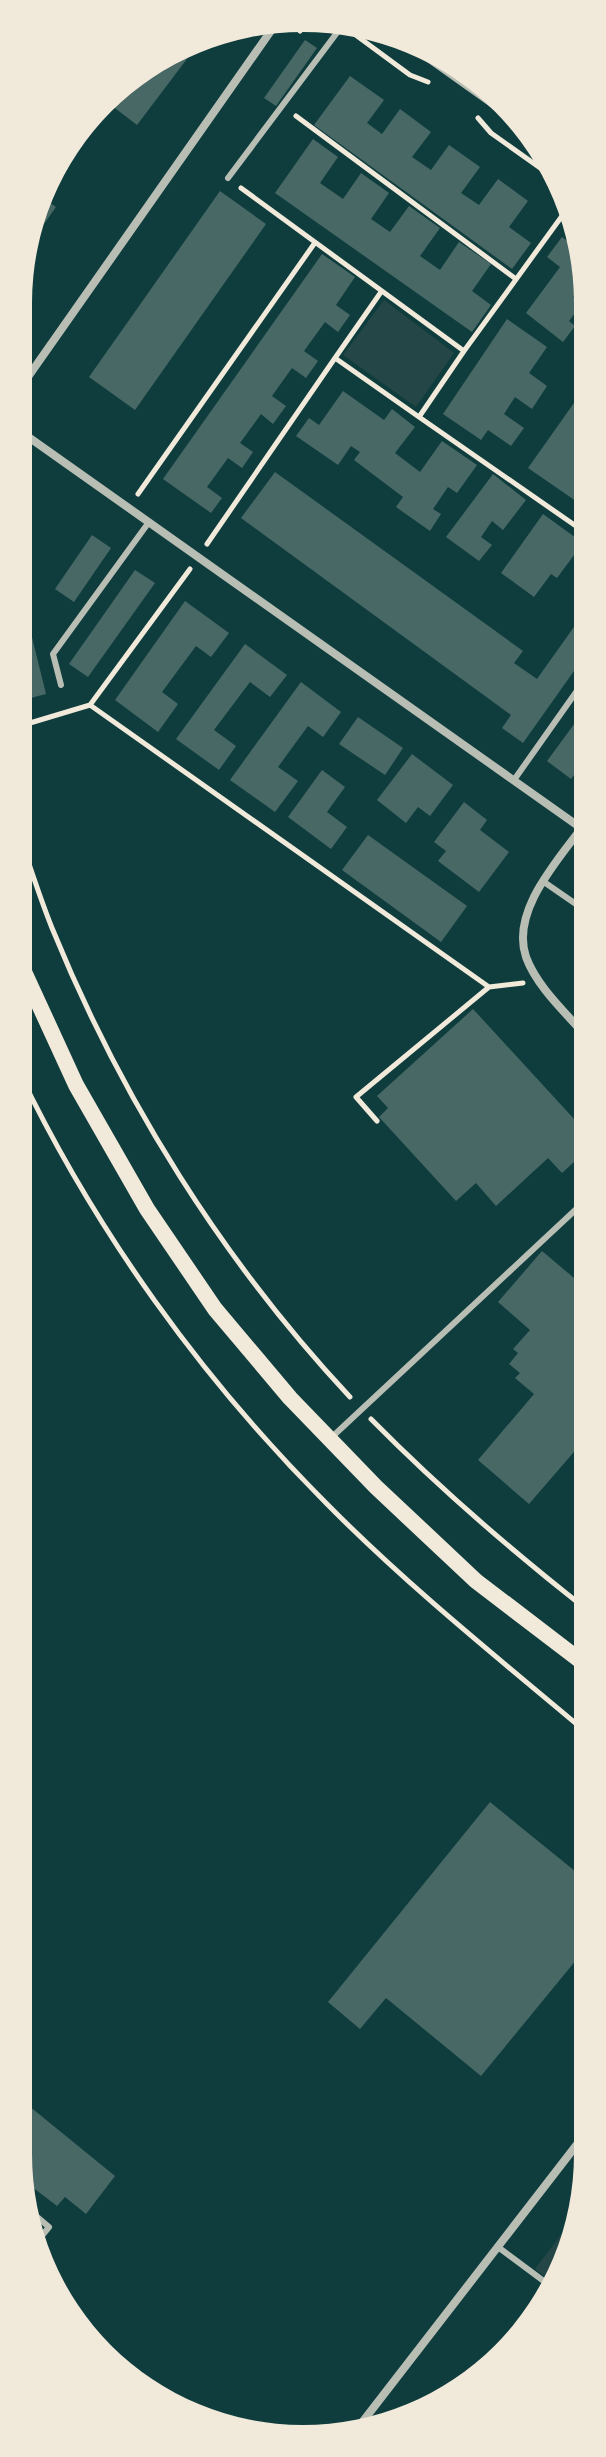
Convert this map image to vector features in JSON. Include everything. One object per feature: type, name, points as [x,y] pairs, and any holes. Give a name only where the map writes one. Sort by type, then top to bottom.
[{"type":"main road","points":[[32,989],[76,1085],[147,1209],[215,1309],[290,1398],[376,1487],[476,1581],[574,1656]]},
{"type":"street","points":[[32,371],[269,34]]},
{"type":"street","points":[[32,440],[574,819]]},
{"type":"street","points":[[574,838],[525,916],[521,938],[527,960],[540,981],[574,1022]]},
{"type":"street","points":[[366,2417],[574,2148]]},
{"type":"lane","points":[[228,178],[336,34]]},
{"type":"lane","points":[[61,685],[53,654],[149,522]]},
{"type":"lane","points":[[514,780],[574,695]]},
{"type":"lane","points":[[544,882],[574,903]]},
{"type":"lane","points":[[329,1440],[574,1211]]},
{"type":"lane","points":[[498,2247],[543,2280]]},
{"type":"path","points":[[365,39],[410,75],[431,83]]},
{"type":"path","points":[[282,106],[517,279]]},
{"type":"path","points":[[476,115],[491,133],[535,164]]},
{"type":"path","points":[[228,178],[464,351]]},
{"type":"path","points":[[419,417],[561,218]]},
{"type":"path","points":[[128,508],[314,244]]},
{"type":"path","points":[[32,722],[90,705],[198,558],[381,292]]},
{"type":"path","points":[[335,358],[574,525]]},
{"type":"path","points":[[90,705],[489,987]]},
{"type":"path","points":[[32,870],[57,940],[90,1015],[134,1101],[219,1238],[321,1366],[361,1410],[420,1467],[574,1599]]},
{"type":"path","points":[[377,1121],[356,1097],[489,987],[540,981]]},
{"type":"path","points":[[32,1099],[103,1223],[169,1322],[244,1416],[327,1505],[435,1605],[574,1722]]},
{"type":"shaded area","points":[[384,300],[454,353],[416,407],[343,355]]},
{"type":"shaded area","points":[[562,2233],[545,2276],[535,2269]]},
{"type":"building","points":[[305,40],[317,48],[276,106],[264,98]]},
{"type":"building","points":[[188,58],[137,125],[115,108],[152,78]]},
{"type":"building","points":[[350,76],[384,100],[367,123],[382,134],[400,109],[431,132],[412,157],[431,170],[449,145],[480,167],[461,193],[479,205],[498,179],[528,201],[509,227],[531,243],[512,269],[314,125]]},
{"type":"building","points":[[313,139],[338,157],[320,183],[343,199],[361,173],[389,193],[371,219],[390,232],[409,206],[440,228],[420,256],[440,270],[459,242],[491,264],[472,291],[491,305],[472,332],[275,193]]},
{"type":"building","points":[[220,191],[266,224],[135,410],[89,377]]},
{"type":"building","points":[[51,204],[56,207],[43,225]]},
{"type":"building","points":[[562,237],[566,240],[574,303],[574,314],[569,321],[574,327],[563,342],[526,313],[560,267],[547,257]]},
{"type":"building","points":[[322,254],[355,277],[336,305],[350,315],[338,332],[325,322],[304,351],[318,361],[306,378],[292,368],[272,396],[286,406],[273,424],[261,414],[240,443],[253,452],[242,468],[228,458],[207,487],[222,498],[211,513],[163,479]]},
{"type":"building","points":[[507,319],[547,347],[529,373],[547,386],[532,409],[515,397],[504,414],[524,428],[511,446],[488,430],[481,440],[443,414]]},
{"type":"building","points":[[343,391],[384,420],[392,409],[415,427],[395,453],[420,472],[442,441],[477,465],[457,493],[448,487],[433,509],[441,514],[430,531],[396,507],[403,497],[354,460],[360,452],[351,446],[338,465],[296,436],[309,418],[319,425]]},
{"type":"building","points":[[574,403],[574,500],[528,468]]},
{"type":"building","points":[[275,472],[523,651],[514,663],[537,679],[574,627],[574,671],[523,743],[502,728],[511,715],[241,518]]},
{"type":"building","points":[[493,474],[526,500],[503,530],[492,521],[481,537],[492,545],[479,561],[446,537]]},
{"type":"building","points":[[543,514],[574,536],[574,555],[557,578],[551,574],[534,597],[501,573]]},
{"type":"building","points":[[92,535],[111,548],[74,602],[55,589]]},
{"type":"building","points":[[135,570],[155,583],[88,677],[69,664]]},
{"type":"building","points":[[185,601],[229,633],[211,657],[196,646],[162,692],[178,704],[158,732],[115,700]]},
{"type":"building","points":[[32,637],[46,694],[32,698]]},
{"type":"building","points":[[245,644],[287,675],[270,697],[250,682],[214,730],[236,746],[219,770],[176,739]]},
{"type":"building","points":[[301,682],[341,712],[323,737],[308,726],[278,767],[298,781],[275,812],[230,780]]},
{"type":"building","points":[[358,717],[403,748],[385,775],[339,744]]},
{"type":"building","points":[[574,724],[574,775],[571,779],[547,761]]},
{"type":"building","points":[[412,754],[453,785],[430,816],[418,807],[406,823],[377,800]]},
{"type":"building","points":[[322,770],[345,787],[327,812],[347,827],[331,849],[288,817]]},
{"type":"building","points":[[464,802],[487,820],[480,830],[509,852],[479,892],[438,861],[446,851],[434,842]]},
{"type":"building","points":[[368,835],[467,906],[441,942],[342,870]]},
{"type":"building","points":[[473,1009],[574,1119],[574,1162],[562,1173],[548,1158],[496,1206],[476,1183],[456,1201],[379,1117],[388,1108],[377,1096]]},
{"type":"building","points":[[542,1251],[574,1278],[574,1452],[529,1504],[478,1460],[534,1394],[515,1378],[520,1373],[509,1364],[518,1353],[513,1349],[530,1330],[498,1302]]},
{"type":"building","points":[[490,1802],[574,1870],[574,1963],[481,2076],[386,1998],[360,2029],[328,2002]]},
{"type":"building","points":[[32,2108],[115,2176],[86,2214],[65,2197],[57,2206],[34,2188]]}]
